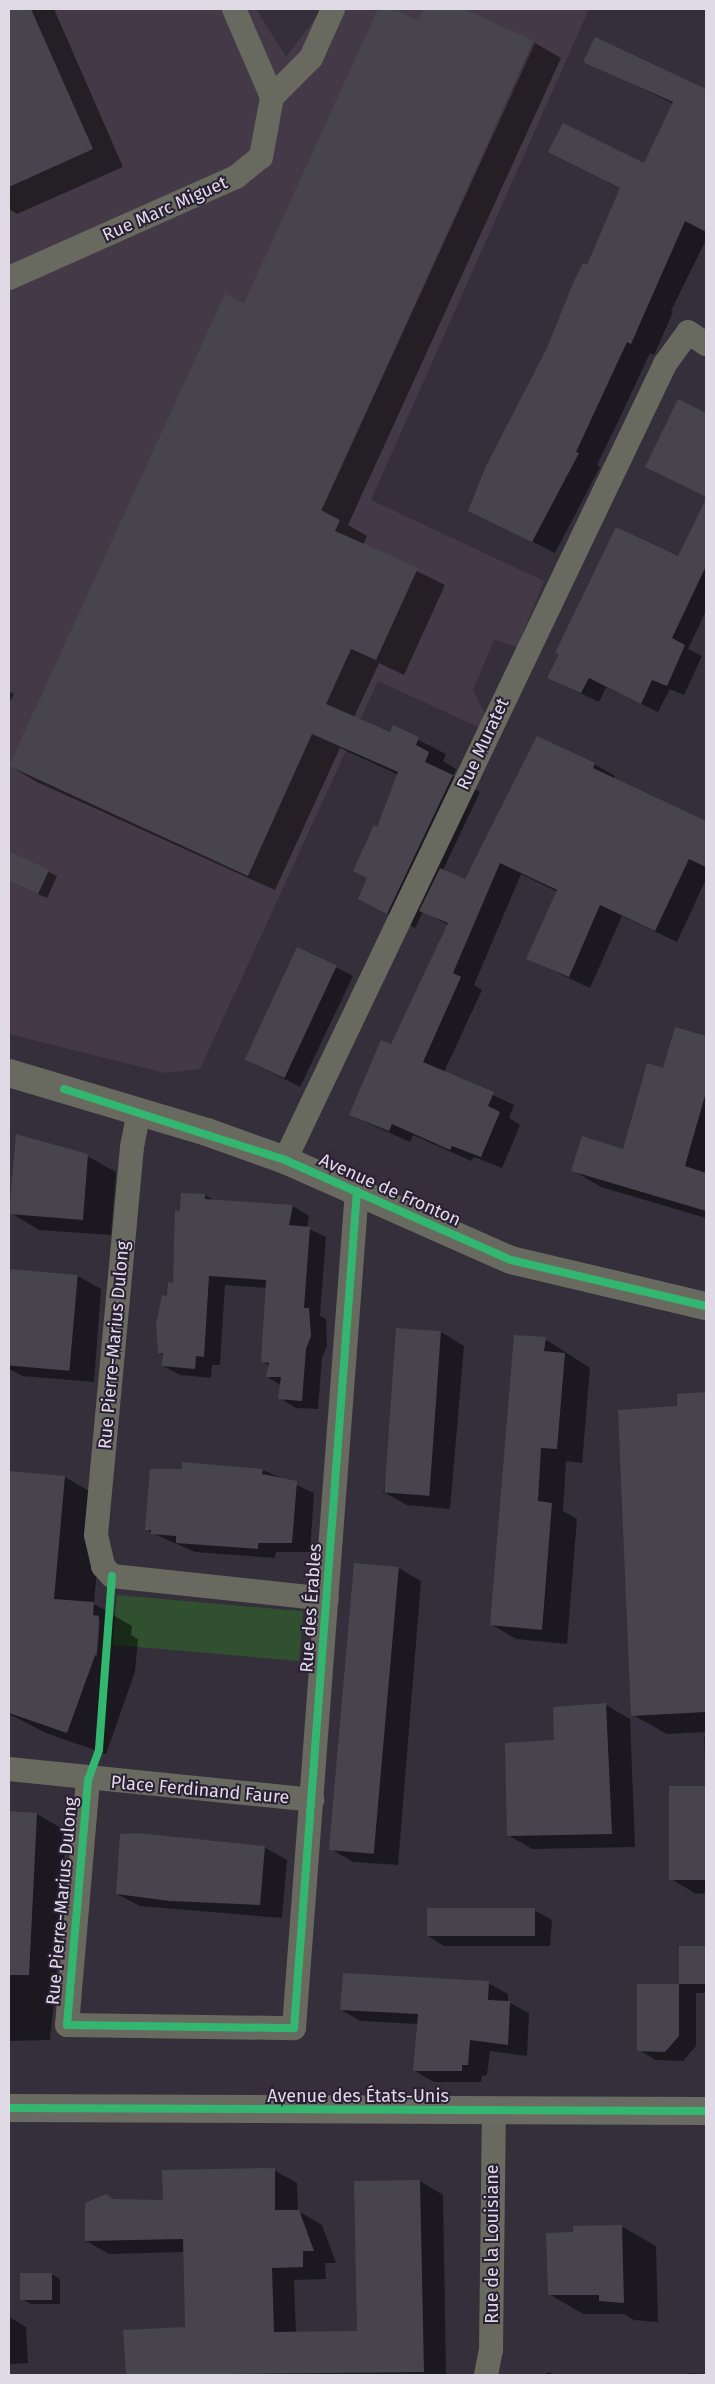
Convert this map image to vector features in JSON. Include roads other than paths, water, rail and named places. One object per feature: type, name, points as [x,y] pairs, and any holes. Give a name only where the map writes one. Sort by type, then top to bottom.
[{"type":"main road","name":"Avenue des États-Unis","points":[[9,2108],[706,2112]]},
{"type":"street","points":[[234,9],[272,98],[311,58],[333,9]]},
{"type":"street","name":"Rue Marc Miguet","points":[[9,278],[236,177],[261,157],[272,98]]},
{"type":"street","name":"Rue Muratet","points":[[286,1160],[665,364],[697,338]]},
{"type":"street","name":"Avenue de Fronton","points":[[9,1074],[139,1111],[286,1160],[512,1260],[706,1306]]},
{"type":"street","name":"Rue Pierre-Marius Dulong","points":[[139,1111],[132,1147],[96,1535],[103,1566],[112,1576],[327,1599]]},
{"type":"street","name":"Rue des Érables","points":[[294,2028],[358,1191]]},
{"type":"street","name":"Place Ferdinand Faure","points":[[9,1769],[88,1780],[312,1800]]},
{"type":"street","name":"Rue Pierre-Marius Dulong","points":[[88,1780],[67,2025],[294,2028]]},
{"type":"street","name":"Rue de la Louisiane","points":[[486,2375],[491,2350],[494,2112]]}]
